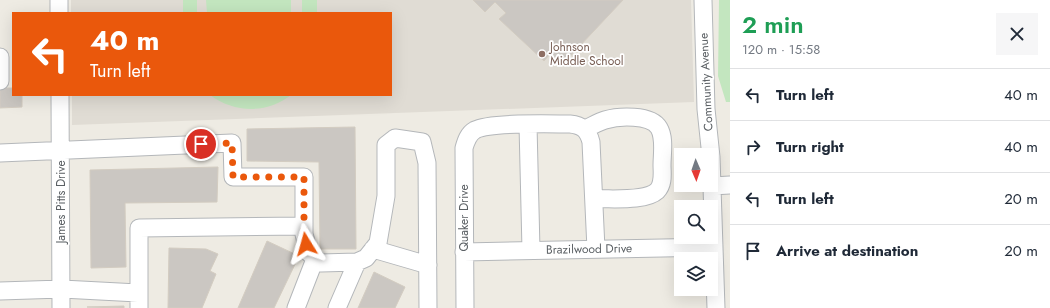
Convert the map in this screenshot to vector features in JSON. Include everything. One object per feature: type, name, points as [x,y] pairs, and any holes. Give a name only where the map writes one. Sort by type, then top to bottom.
[{"type":"street","points":[[59,0],[59,12]]},
{"type":"street","name":"Community Avenue","points":[[703,0],[705,82],[709,148]]},
{"type":"street","points":[[0,56],[0,81]]},
{"type":"street","name":"James Pitts Drive","points":[[60,96],[61,308]]},
{"type":"street","points":[[585,129],[605,119],[642,118],[649,119],[655,123],[659,128],[662,137],[662,176],[661,184],[657,190],[649,195],[639,197],[594,199]]},
{"type":"street","points":[[531,250],[528,125],[570,124],[579,125],[585,129],[591,142],[596,249]]},
{"type":"street","name":"Quaker Drive","points":[[465,308],[464,148],[467,138],[474,131],[492,126],[528,125]]},
{"type":"street","points":[[0,153],[232,143],[233,177],[304,177],[304,234],[309,253],[321,263],[357,262],[366,258],[378,242],[386,196],[386,145],[395,138],[422,142],[427,163],[428,308]]},
{"type":"street","points":[[718,186],[730,185]]},
{"type":"street","name":"Community Avenue","points":[[712,192],[716,308]]},
{"type":"street","points":[[0,291],[62,290],[76,283],[139,294],[138,228],[304,226]]},
{"type":"street","name":"Brazilwood Drive","points":[[464,252],[714,247]]},
{"type":"street","points":[[373,249],[428,265]]},
{"type":"street","points":[[296,308],[316,259]]},
{"type":"street","points":[[337,308],[357,262]]},
{"type":"shaded area","name":"Johnson Middle School","points":[[71,0],[691,0],[694,102],[72,125],[72,96],[392,96],[392,12],[71,12]]},
{"type":"green space","points":[[183,0],[197,0],[197,12],[183,12]]},
{"type":"green space","points":[[206,0],[291,0],[291,12],[207,12]]},
{"type":"green space","points":[[302,0],[317,0],[317,12],[302,12]]},
{"type":"green space","points":[[719,0],[730,0],[730,102],[726,102],[718,76]]},
{"type":"green space","points":[[212,96],[290,96],[272,106],[250,109],[240,108],[219,101]]},
{"type":"building","points":[[473,0],[623,0],[562,65],[550,54],[544,61],[499,19],[506,13],[495,2],[485,12]]},
{"type":"building","points":[[0,88],[12,88],[12,96],[22,96],[22,107],[0,108]]},
{"type":"building","points":[[355,127],[356,249],[320,249],[319,162],[247,161],[247,129]]},
{"type":"building","points":[[218,167],[217,202],[125,203],[126,267],[91,268],[90,170]]},
{"type":"building","points":[[267,241],[299,256],[274,308],[238,308]]},
{"type":"building","points":[[169,248],[206,249],[218,254],[210,271],[216,274],[202,308],[168,308]]},
{"type":"building","points":[[374,272],[405,287],[395,308],[358,308]]},
{"type":"building","points":[[124,306],[124,308],[87,307]]},
{"type":"place","name":"Johnson Middle School","points":[[542,54]]},
{"type":"route","points":[[201,144],[232,143],[233,177],[304,177],[304,234],[306,244]]}]
